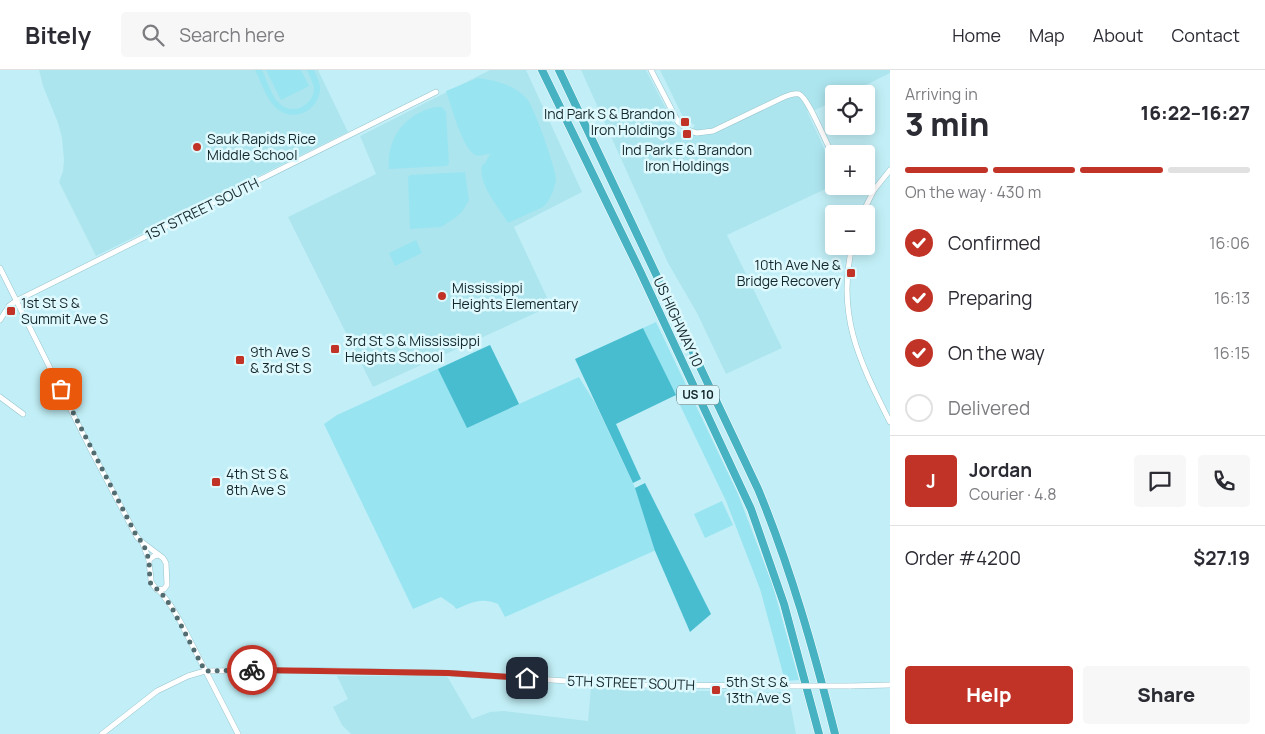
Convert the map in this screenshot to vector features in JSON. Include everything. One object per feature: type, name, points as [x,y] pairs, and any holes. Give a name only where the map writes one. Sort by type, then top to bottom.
[{"type":"highway","name":"US HIGHWAY 10","points":[[542,70],[640,271],[747,501],[776,581],[818,734]]},
{"type":"highway","name":"US 10","points":[[559,70],[731,428],[762,497],[793,582],[835,734]]},
{"type":"street","points":[[651,70],[678,122],[690,131],[697,133],[713,131],[784,97],[796,94],[801,95],[808,103],[828,145]]},
{"type":"street","name":"1ST STREET SOUTH","points":[[0,320],[9,306],[16,301],[436,92]]},
{"type":"street","points":[[875,189],[890,170]]},
{"type":"street","points":[[850,255],[847,290],[852,334],[866,372],[890,422]]},
{"type":"street","points":[[0,268],[137,537],[158,555],[161,555],[166,563],[167,594],[171,606],[238,734]]},
{"type":"street","points":[[0,397],[23,414]]},
{"type":"street","points":[[143,543],[149,560],[150,582],[153,587],[159,590],[171,606]]},
{"type":"street","points":[[149,560],[158,555]]},
{"type":"street","points":[[159,590],[164,589],[167,585]]},
{"type":"street","name":"5TH STREET SOUTH","points":[[102,734],[162,688],[188,676],[205,671],[293,670],[448,673],[625,686],[890,685]]},
{"type":"shaded area","points":[[39,70],[318,70],[348,132],[96,256],[59,182],[64,160],[62,138]]},
{"type":"shaded area","points":[[255,70],[262,70],[274,97],[285,107],[296,109],[307,104],[311,99],[314,88],[307,70],[314,70],[320,85],[319,96],[310,109],[304,113],[297,115],[282,112],[269,99]]},
{"type":"shaded area","points":[[266,70],[301,70],[309,86],[281,100]]},
{"type":"shaded area","points":[[490,70],[526,70],[582,192],[514,227],[551,306],[373,387],[288,217],[376,174],[360,136]]},
{"type":"shaded area","points":[[581,70],[646,70],[677,130],[686,138],[695,125],[684,119],[660,70],[890,70],[890,73],[866,85],[825,85],[825,105],[807,111],[825,151],[825,189],[727,235],[782,348],[726,374],[697,313],[668,263]]},
{"type":"shaded area","points":[[478,78],[504,84],[517,90],[527,99],[549,151],[555,173],[555,186],[546,204],[508,223],[483,180],[482,165],[490,154],[477,156],[470,151],[461,135],[446,91]]},
{"type":"shaded area","points":[[435,107],[442,107],[446,112],[449,163],[447,166],[389,169],[391,147],[400,129],[415,115]]},
{"type":"shaded area","points":[[465,172],[469,200],[462,212],[441,227],[410,229],[408,177],[410,175]]},
{"type":"shaded area","points":[[416,240],[422,253],[395,266],[389,253]]},
{"type":"shaded area","points":[[656,322],[738,494],[773,586],[799,680],[785,681],[760,589],[726,501],[643,328]]},
{"type":"shaded area","points":[[643,328],[676,395],[616,424],[641,479],[633,483],[575,359]]},
{"type":"shaded area","points":[[490,345],[519,404],[579,377],[595,403],[663,547],[505,617],[498,604],[492,602],[481,601],[456,609],[441,597],[413,609],[324,424],[337,415]]},
{"type":"shaded area","points":[[490,345],[519,404],[467,428],[438,369]]},
{"type":"shaded area","points":[[645,483],[711,614],[690,632],[655,551],[635,488]]},
{"type":"shaded area","points":[[722,501],[733,525],[705,538],[694,514]]},
{"type":"shaded area","points":[[337,676],[447,676],[472,719],[490,712],[503,711],[588,721],[591,687],[638,690],[788,692],[796,734],[351,734],[342,725],[333,707],[348,699]]},
{"type":"way so far","points":[[61,389],[137,537],[143,543],[149,560],[150,582],[153,587],[159,590],[171,606],[205,671],[252,670]]},
{"type":"place","name":"Ind Park S & Brandon Iron Holdings","points":[[685,122]]},
{"type":"place","name":"Ind Park E & Brandon Iron Holdings","points":[[687,134]]},
{"type":"place","name":"Sauk Rapids Rice Middle School","points":[[197,147]]},
{"type":"place","name":"10th Ave Ne & Bridge Recovery","points":[[851,273]]},
{"type":"place","name":"Mississippi Heights Elementary","points":[[442,296]]},
{"type":"place","name":"1st St S & Summit Ave S","points":[[11,311]]},
{"type":"place","name":"3rd St S & Mississippi Heights School","points":[[335,349]]},
{"type":"place","name":"9th Ave S & 3rd St S","points":[[240,360]]},
{"type":"place","name":"4th St S & 8th Ave S","points":[[216,482]]},
{"type":"place","name":"5th St S & 13th Ave S","points":[[716,690]]},
{"type":"route","points":[[252,670],[448,673],[527,678]]}]
